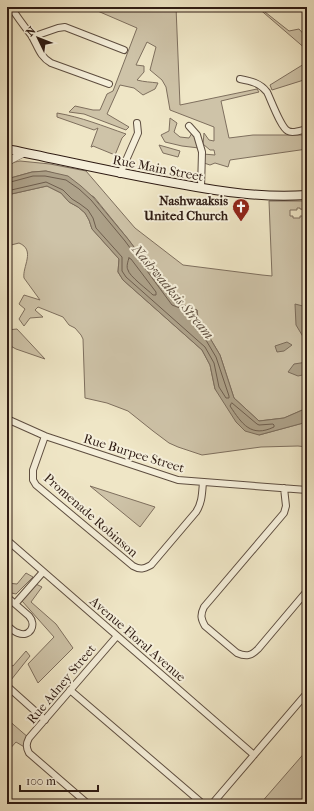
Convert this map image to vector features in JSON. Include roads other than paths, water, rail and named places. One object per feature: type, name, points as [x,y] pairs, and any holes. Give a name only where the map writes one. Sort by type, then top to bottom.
[{"type":"main road","name":"Rue Main Street","points":[[7,150],[120,174],[202,188],[265,196],[307,195]]},
{"type":"street","points":[[10,7],[32,37],[40,53],[45,59],[51,63],[109,84]]},
{"type":"street","points":[[32,37],[65,27],[124,50]]},
{"type":"street","points":[[240,79],[256,82],[264,88],[286,130],[295,132],[307,129]]},
{"type":"street","points":[[120,174],[138,133],[137,123]]},
{"type":"street","points":[[189,126],[197,135],[202,152],[202,188]]},
{"type":"street","points":[[7,163],[24,153]]},
{"type":"street","name":"Rue Burpee Street","points":[[7,419],[45,436],[178,480],[307,490]]},
{"type":"street","name":"Promenade Robinson","points":[[45,436],[33,470],[33,480],[36,485],[138,569],[145,569],[151,565],[196,512],[200,506],[203,482]]},
{"type":"street","points":[[284,488],[286,506],[284,513],[204,607],[201,616],[202,621],[205,626],[237,653],[243,656],[253,654],[307,591]]},
{"type":"street","name":"Avenue Floral Avenue","points":[[7,540],[254,755]]},
{"type":"street","points":[[15,604],[43,572]]},
{"type":"street","points":[[7,597],[32,619],[33,627],[31,631],[19,634],[7,625]]},
{"type":"street","name":"Rue Adney Street","points":[[88,804],[29,753],[26,748],[26,743],[116,636]]},
{"type":"street","points":[[7,686],[45,720]]},
{"type":"street","points":[[70,690],[203,804]]},
{"type":"street","points":[[212,804],[307,693]]},
{"type":"water","points":[[46,171],[68,176],[93,197],[128,239],[175,302],[197,310],[198,318],[220,355],[234,398],[259,421],[284,418],[307,408],[307,422],[259,435],[245,431],[236,422],[215,389],[210,365],[202,350],[123,280],[118,272],[119,259],[92,229],[85,213],[69,202],[61,193],[47,186],[7,195],[7,179],[32,172]]},
{"type":"water","points":[[295,304],[307,307],[307,341],[296,325]]},
{"type":"water","points":[[287,342],[292,345],[284,351],[277,352],[275,346]]},
{"type":"water","points":[[307,362],[307,374],[298,376],[288,372],[294,364]]},
{"type":"place","name":"Nashwaaksis United Church","points":[[241,222]]},
{"type":"water label","name":"Nashwaaksis Stream","points":[[173,292]]}]
